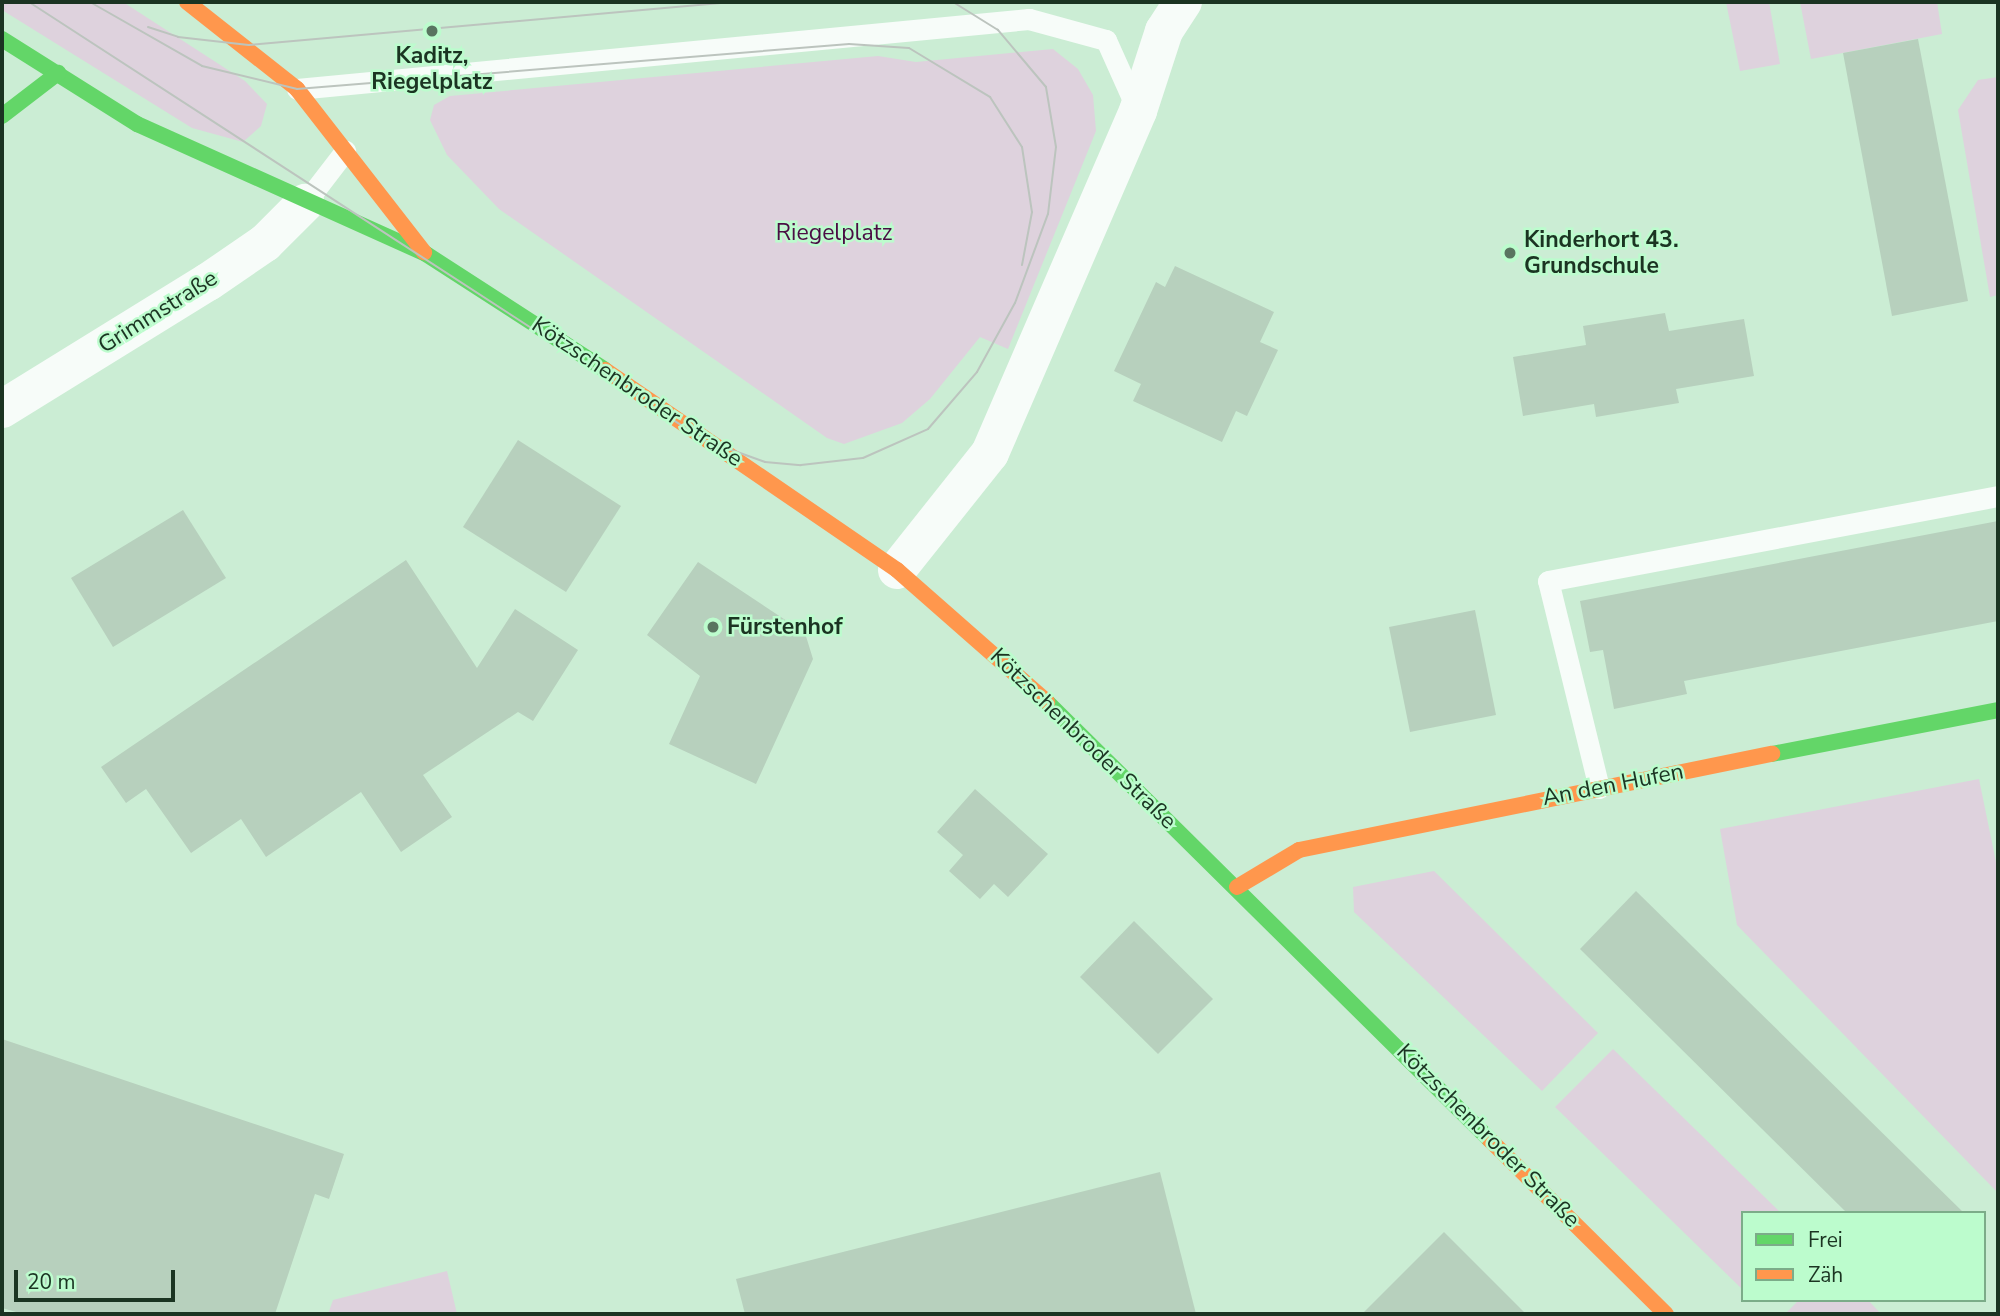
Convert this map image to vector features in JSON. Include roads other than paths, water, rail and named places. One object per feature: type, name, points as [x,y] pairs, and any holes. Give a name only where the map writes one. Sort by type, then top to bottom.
[{"type":"main road","name":"Kötzschenbroder Straße","points":[[187,2],[249,45],[297,89],[426,254]]},
{"type":"main road","name":"Kötzschenbroder Straße","points":[[2,39],[137,124],[304,203],[426,254],[707,436],[897,570],[1026,681],[1237,887],[1655,1310]]},
{"type":"main road","points":[[2,117],[58,74]]},
{"type":"main road","name":"An den Hufen","points":[[1237,887],[1299,850],[1998,710]]},
{"type":"street","points":[[897,570],[990,453],[1138,111],[1164,31],[1183,2]]},
{"type":"street","name":"Grimmstraße","points":[[2,409],[219,275],[265,243],[304,203]]},
{"type":"lane","points":[[297,89],[1029,19],[1106,40],[1138,111]]},
{"type":"lane","points":[[304,203],[345,151]]},
{"type":"lane","points":[[1599,788],[1548,581],[1998,496]]},
{"type":"tram line","points":[[29,2],[704,440],[765,462],[801,465],[863,458],[928,429],[977,372],[1015,303],[1048,214],[1056,147],[1046,87],[998,30],[953,2]]},
{"type":"tram line","points":[[90,2],[202,66],[297,89],[849,44],[909,48],[990,97],[1022,147],[1032,212],[1022,265]]},
{"type":"tram line","points":[[148,27],[178,37],[249,45],[729,2]]},
{"type":"place","name":"Kaditz, Riegelplatz","points":[[432,31]]},
{"type":"place","name":"Kinderhort 43. Grundschule","points":[[1510,253]]},
{"type":"place","name":"Fürstenhof","points":[[713,627]]},
{"type":"park label","name":"Riegelplatz","points":[[834,233]]}]
